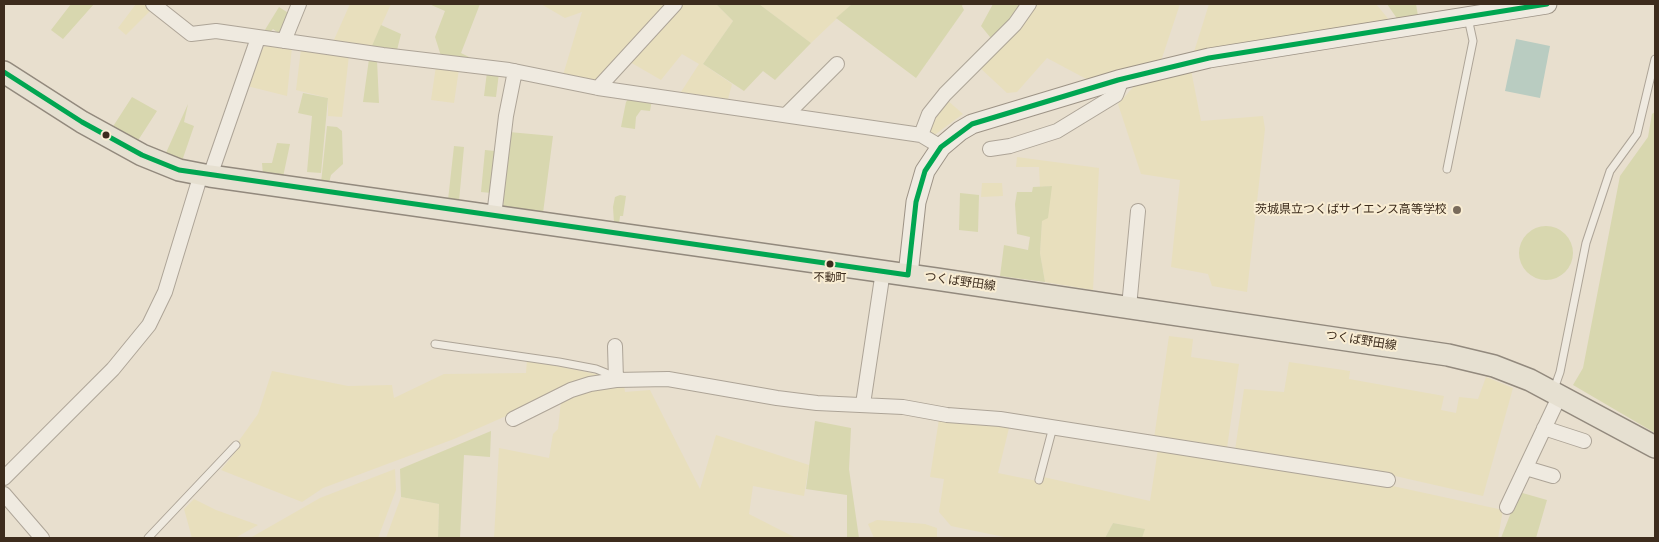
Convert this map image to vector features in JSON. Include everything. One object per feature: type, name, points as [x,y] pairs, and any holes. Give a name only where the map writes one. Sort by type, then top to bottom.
[{"type":"main road","points":[[908,275],[919,186],[925,171],[941,147],[960,131],[979,122],[1122,79],[1209,58],[1547,4]]},
{"type":"main road","name":"つくば野田線","points":[[4,72],[82,122],[142,155],[179,170],[883,271],[1448,355],[1494,366],[1556,394],[1655,447]]},
{"type":"street","points":[[153,4],[191,34],[216,31],[515,71],[598,88],[920,135],[941,147]]},
{"type":"street","points":[[284,41],[299,4]]},
{"type":"street","points":[[598,88],[675,4]]},
{"type":"street","points":[[920,135],[929,114],[945,94],[1015,24],[1029,4]]},
{"type":"street","points":[[4,478],[113,369],[148,325],[168,285],[205,175],[258,38]]},
{"type":"street","points":[[786,114],[837,64]]},
{"type":"street","points":[[494,216],[506,116],[515,71]]},
{"type":"street","points":[[990,149],[1010,146],[1057,131],[1116,95],[1122,79]]},
{"type":"street","points":[[1129,307],[1138,211]]},
{"type":"street","points":[[863,404],[883,271]]},
{"type":"street","points":[[615,346],[616,378]]},
{"type":"street","points":[[513,419],[571,390],[590,384],[616,378],[668,378],[777,398],[903,407],[1053,427],[1388,480]]},
{"type":"street","points":[[1507,507],[1544,428],[1556,394]]},
{"type":"street","points":[[1544,428],[1584,441]]},
{"type":"street","points":[[1526,468],[1553,476]]},
{"type":"street","points":[[4,494],[42,538]]},
{"type":"lane","points":[[1446,169],[1473,41],[1468,17]]},
{"type":"lane","points":[[1556,394],[1586,243],[1610,171],[1637,134],[1655,59]]},
{"type":"lane","points":[[435,344],[559,362],[596,369],[616,378]]},
{"type":"lane","points":[[1039,480],[1053,427]]},
{"type":"lane","points":[[148,538],[236,445]]},
{"type":"shaded area","points":[[136,4],[145,4],[152,9],[126,35],[118,28]]},
{"type":"shaded area","points":[[350,4],[391,4],[371,48],[333,42]]},
{"type":"shaded area","points":[[541,4],[665,4],[595,83],[563,75],[582,12],[565,18]]},
{"type":"shaded area","points":[[683,4],[716,4],[733,21],[703,64],[732,84],[728,99],[681,92],[699,64],[682,54],[661,80],[630,62]]},
{"type":"shaded area","points":[[759,4],[852,4],[811,43]]},
{"type":"shaded area","points":[[1036,4],[1180,4],[1161,61],[1092,82],[1047,58],[1017,92],[1007,93],[978,66]]},
{"type":"shaded area","points":[[1209,4],[1376,4],[1390,21],[1193,55]]},
{"type":"shaded area","points":[[1516,39],[1550,46],[1540,98],[1505,91]]},
{"type":"shaded area","points":[[267,45],[292,47],[287,96],[247,86],[261,49]]},
{"type":"shaded area","points":[[301,49],[349,55],[342,117],[328,116],[328,98],[296,90]]},
{"type":"shaded area","points":[[436,66],[459,69],[454,103],[431,100]]},
{"type":"shaded area","points":[[1191,70],[1201,121],[1263,116],[1265,129],[1247,292],[1212,286],[1208,274],[1171,267],[1180,180],[1141,174],[1118,104],[1136,84]]},
{"type":"shaded area","points":[[947,100],[963,114],[933,136],[929,134],[935,114]]},
{"type":"shaded area","points":[[1017,157],[1099,168],[1093,290],[1045,282],[1040,253],[1042,220],[1051,186],[1040,187],[1039,167],[1016,167]]},
{"type":"shaded area","points":[[982,183],[1002,183],[1003,196],[981,197]]},
{"type":"shaded area","points":[[1169,336],[1193,339],[1191,357],[1239,364],[1227,448],[1154,438]]},
{"type":"shaded area","points":[[527,360],[611,377],[540,401],[454,439],[323,488],[302,502],[221,470],[241,445],[238,442],[258,414],[272,371],[348,386],[392,385],[394,398],[444,374],[526,373]]},
{"type":"shaded area","points":[[1289,362],[1350,371],[1349,379],[1444,396],[1441,410],[1456,413],[1459,397],[1478,399],[1486,377],[1513,388],[1483,496],[1369,470],[1235,450],[1244,389],[1284,392]]},
{"type":"shaded area","points":[[624,385],[625,392],[650,390],[700,489],[716,435],[809,465],[804,496],[753,486],[749,514],[796,538],[494,538],[499,448],[549,458],[553,434],[558,429],[561,401],[580,392]]},
{"type":"shaded area","points":[[939,419],[1009,428],[998,473],[1037,481],[1039,476],[1150,501],[1158,449],[1388,485],[1503,510],[1498,538],[1142,538],[1144,529],[1113,523],[1105,538],[1009,538],[951,526],[939,512],[944,479],[930,477]]},
{"type":"shaded area","points":[[395,469],[396,490],[378,538],[250,538],[320,498]]},
{"type":"shaded area","points":[[401,497],[439,504],[438,538],[386,538]]},
{"type":"shaded area","points":[[194,499],[216,510],[258,525],[235,538],[192,538],[184,509]]},
{"type":"shaded area","points":[[877,520],[925,524],[937,528],[937,538],[874,538],[868,524]]},
{"type":"green space","points":[[71,4],[94,4],[63,39],[51,30]]},
{"type":"green space","points":[[429,4],[480,4],[461,53],[475,60],[441,56],[435,37],[445,11]]},
{"type":"green space","points":[[716,4],[759,4],[811,43],[775,80],[763,71],[744,91],[703,64],[733,21]]},
{"type":"green space","points":[[852,4],[963,4],[964,10],[916,78],[836,18]]},
{"type":"green space","points":[[993,4],[1023,4],[994,37],[990,37],[981,26]]},
{"type":"green space","points":[[1387,4],[1416,4],[1418,16],[1398,20]]},
{"type":"green space","points":[[279,7],[290,14],[280,34],[273,29],[268,34],[263,33]]},
{"type":"green space","points":[[381,25],[401,34],[397,50],[371,48]]},
{"type":"green space","points":[[369,59],[377,60],[379,103],[363,102]]},
{"type":"green space","points":[[487,72],[499,73],[496,97],[484,96]]},
{"type":"green space","points":[[303,93],[328,98],[321,173],[307,172],[312,116],[298,113]]},
{"type":"green space","points":[[132,97],[157,111],[137,142],[112,128]]},
{"type":"green space","points":[[630,97],[652,100],[650,111],[641,110],[636,117],[635,129],[621,127],[626,102]]},
{"type":"green space","points":[[188,104],[184,122],[194,126],[182,161],[165,155]]},
{"type":"green space","points":[[1655,112],[1655,433],[1573,385],[1583,368],[1620,176],[1648,137],[1652,114]]},
{"type":"green space","points":[[327,126],[337,127],[342,131],[343,164],[331,175],[329,183],[321,183]]},
{"type":"green space","points":[[509,132],[553,136],[543,213],[503,207]]},
{"type":"green space","points":[[277,143],[290,144],[283,177],[263,175],[262,163],[272,163]]},
{"type":"green space","points":[[454,146],[464,147],[459,201],[448,200]]},
{"type":"green space","points":[[485,150],[495,151],[491,193],[481,192]]},
{"type":"green space","points":[[1052,186],[1048,218],[1042,221],[1040,253],[1045,282],[1000,276],[1004,245],[1028,250],[1030,237],[1017,234],[1015,204],[1017,192],[1032,192],[1033,187]]},
{"type":"green space","points":[[960,193],[979,195],[978,232],[959,230]]},
{"type":"green space","points":[[620,195],[626,196],[623,216],[620,216],[619,224],[614,223],[613,207],[615,197]]},
{"type":"green space","points":[[1546,226],[1556,228],[1565,234],[1571,243],[1573,253],[1571,263],[1565,272],[1556,278],[1546,280],[1536,278],[1527,272],[1521,263],[1519,253],[1521,243],[1527,234],[1536,228]]},
{"type":"green space","points":[[815,421],[851,428],[849,469],[859,538],[847,538],[847,495],[806,489]]},
{"type":"green space","points":[[491,431],[490,457],[464,455],[460,538],[438,538],[439,504],[401,497],[400,469]]},
{"type":"green space","points":[[1519,492],[1547,500],[1536,538],[1501,538]]},
{"type":"green space","points":[[1113,523],[1145,529],[1142,538],[1105,538]]},
{"type":"transit line","points":[[908,275],[916,202],[925,171],[941,147],[972,124],[1118,80],[1209,58],[1547,4]]},
{"type":"transit line","points":[[4,72],[82,122],[142,155],[179,170],[908,275]]},
{"type":"place","name":"茨城県立つくばサイエンス高等学校","points":[[1457,210]]},
{"type":"place","name":"不動町","points":[[830,264]]}]
